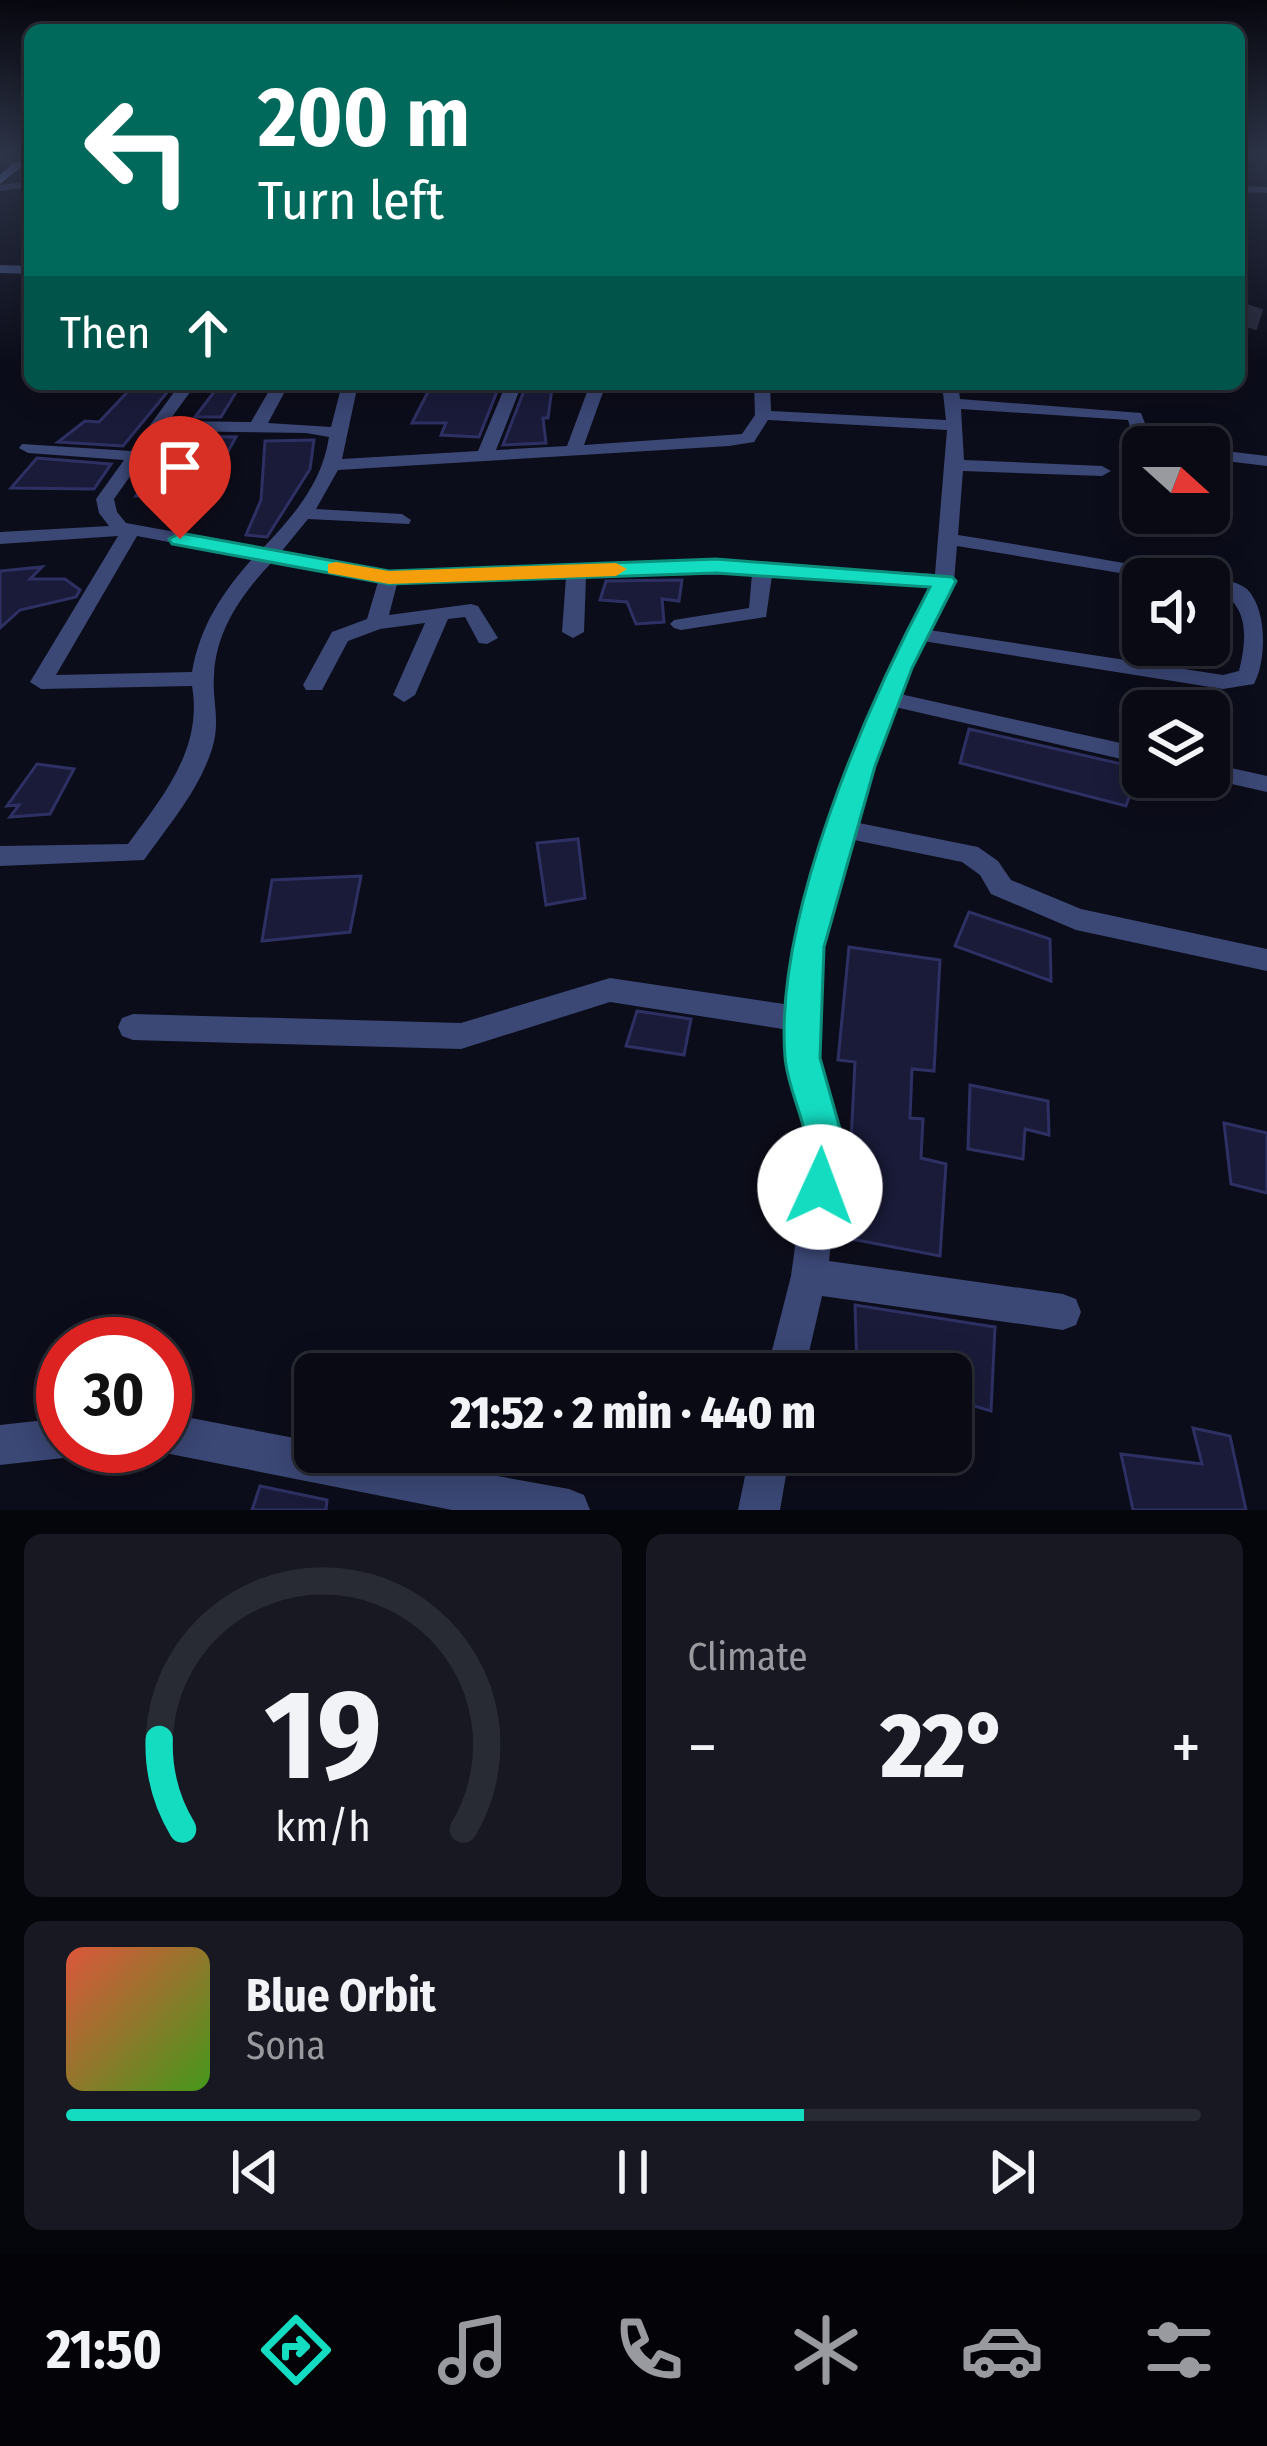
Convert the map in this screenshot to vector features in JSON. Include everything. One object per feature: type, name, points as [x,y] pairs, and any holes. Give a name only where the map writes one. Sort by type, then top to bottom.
[{"type":"street","points":[[184,390],[105,499],[108,513],[120,526],[389,578],[716,566],[944,581]]},
{"type":"street","points":[[257,427],[278,390]]},
{"type":"street","points":[[0,856],[135,853],[196,762],[208,723],[209,700],[202,679],[206,640],[218,614],[300,513],[332,465],[338,412],[347,390]]},
{"type":"street","points":[[484,458],[512,390]]},
{"type":"street","points":[[574,449],[596,390]]},
{"type":"street","points":[[332,465],[748,438],[763,415],[762,390]]},
{"type":"street","points":[[763,415],[952,404],[1135,416],[1138,426]]},
{"type":"street","points":[[790,1353],[808,1276],[826,1143],[803,1058],[808,947],[839,828],[887,698],[944,581],[954,465],[952,404]]},
{"type":"street","points":[[160,426],[338,433]]},
{"type":"street","points":[[28,448],[135,456]]},
{"type":"street","points":[[1230,457],[1267,461]]},
{"type":"street","points":[[954,465],[1102,471]]},
{"type":"street","points":[[300,513],[402,520]]},
{"type":"street","points":[[0,538],[130,530]]},
{"type":"street","points":[[130,530],[41,682],[202,679]]},
{"type":"street","points":[[947,538],[1122,567]]},
{"type":"street","points":[[681,624],[759,613],[762,570]]},
{"type":"street","points":[[573,632],[576,571]]},
{"type":"street","points":[[376,623],[389,578]]},
{"type":"street","points":[[916,634],[1222,682],[1246,679],[1255,664],[1247,601],[1230,588]]},
{"type":"street","points":[[314,686],[340,637],[376,623],[471,610],[488,638]]},
{"type":"street","points":[[404,695],[439,615]]},
{"type":"street","points":[[887,698],[1122,751]]},
{"type":"street","points":[[1230,776],[1267,784]]},
{"type":"street","points":[[839,828],[969,854],[989,868],[1001,886],[1076,919],[1267,960]]},
{"type":"street","points":[[133,1027],[460,1036],[610,989],[804,1020]]},
{"type":"street","points":[[808,1276],[1063,1312]]},
{"type":"street","points":[[192,1438],[321,1460],[433,1490],[568,1510]]},
{"type":"street","points":[[0,1445],[36,1441]]},
{"type":"street","points":[[759,1510],[766,1473]]},
{"type":"building","points":[[129,390],[169,390],[123,446],[58,442],[85,421],[99,422]]},
{"type":"building","points":[[215,390],[237,390],[221,417],[195,417]]},
{"type":"building","points":[[429,390],[498,390],[479,437],[441,435],[446,423],[412,423]]},
{"type":"building","points":[[524,390],[552,390],[548,418],[543,418],[546,443],[503,445]]},
{"type":"building","points":[[181,436],[236,437],[191,519],[163,520],[170,496],[136,496]]},
{"type":"building","points":[[314,440],[310,469],[267,537],[246,535],[261,500],[265,441]]},
{"type":"building","points":[[37,458],[111,464],[94,489],[11,488]]},
{"type":"building","points":[[42,567],[30,579],[65,579],[80,590],[76,597],[20,610],[0,628],[0,571]]},
{"type":"building","points":[[682,580],[679,601],[662,599],[664,622],[636,624],[627,602],[600,600],[606,581]]},
{"type":"building","points":[[969,729],[1122,764],[1122,798],[1129,798],[1126,806],[960,763]]},
{"type":"building","points":[[37,764],[74,769],[50,814],[10,817],[19,805],[7,806]]},
{"type":"building","points":[[578,839],[585,898],[546,905],[537,843]]},
{"type":"building","points":[[361,876],[350,932],[262,941],[272,880]]},
{"type":"building","points":[[969,912],[1050,939],[1051,981],[955,946]]},
{"type":"building","points":[[849,947],[940,960],[934,1071],[912,1069],[910,1118],[923,1119],[921,1158],[946,1164],[940,1256],[836,1236],[845,1140],[851,1142],[855,1062],[838,1060]]},
{"type":"building","points":[[637,1011],[691,1019],[684,1055],[626,1046]]},
{"type":"building","points":[[970,1085],[1048,1101],[1049,1135],[1025,1129],[1023,1159],[968,1149]]},
{"type":"building","points":[[1224,1123],[1267,1133],[1267,1193],[1231,1184]]},
{"type":"building","points":[[855,1305],[995,1327],[991,1411],[972,1405],[972,1353],[856,1353]]},
{"type":"building","points":[[1193,1428],[1230,1436],[1246,1510],[1133,1510],[1121,1454],[1202,1464]]},
{"type":"building","points":[[260,1486],[327,1500],[326,1510],[252,1510]]},
{"type":"tunnel","points":[[1245,315],[1267,322]]},
{"type":"slow traffic","points":[[336,569],[389,578],[616,569]]},
{"type":"route","points":[[180,539],[389,578],[716,566],[944,581],[899,668],[861,766],[839,828],[808,947],[803,1058],[826,1143],[820,1187]]}]
